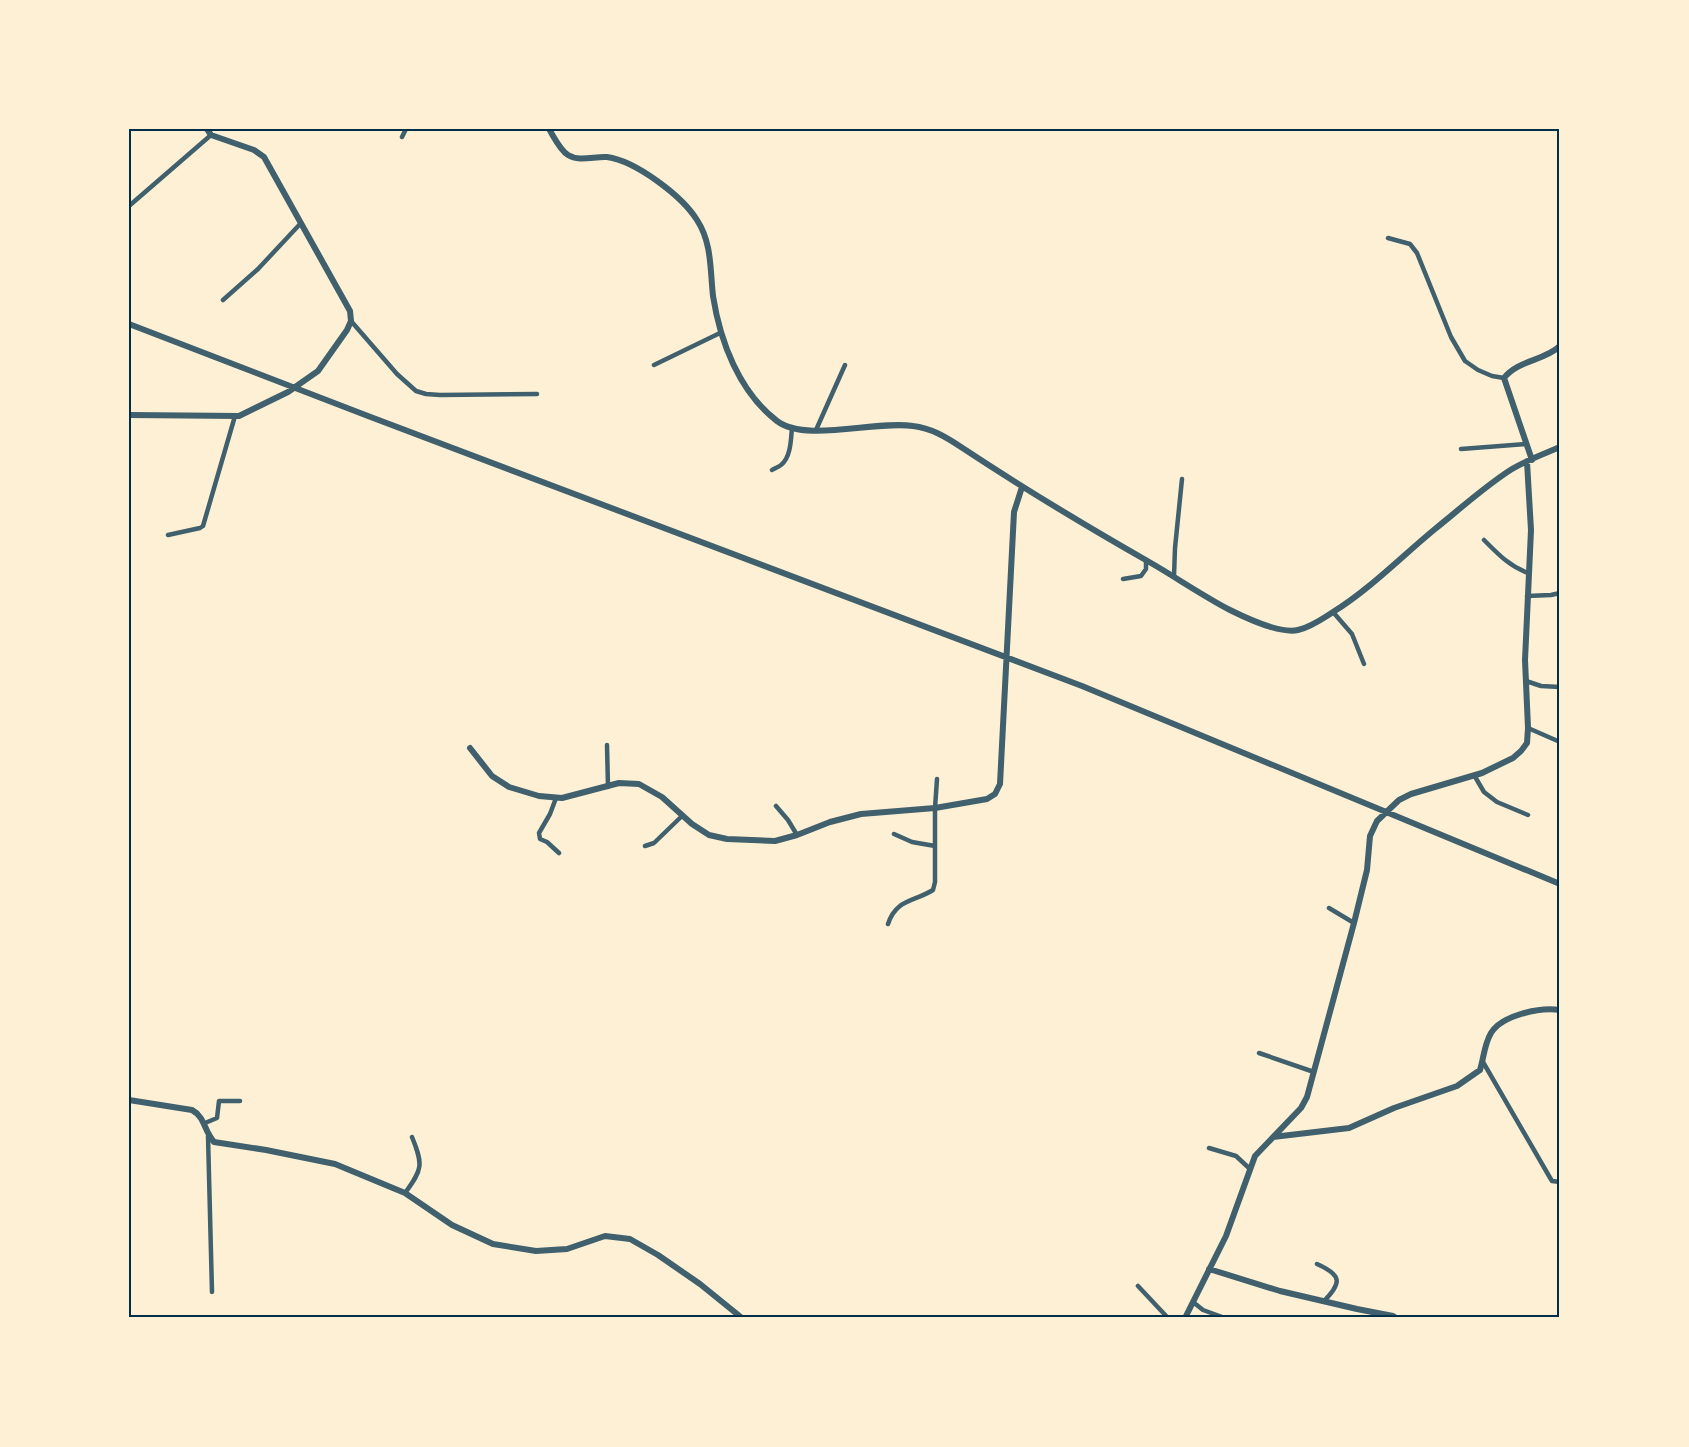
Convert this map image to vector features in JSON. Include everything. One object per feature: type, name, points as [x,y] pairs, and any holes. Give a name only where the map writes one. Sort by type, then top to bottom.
[{"type":"street","points":[[549,129],[566,154],[572,158],[606,157],[637,169],[672,192],[696,218],[707,238],[720,333],[744,386],[783,425],[803,430],[816,430],[890,424],[914,426],[943,435],[1022,487],[1231,610],[1282,630],[1300,630],[1333,612],[1365,590],[1497,480],[1515,467],[1560,447]]},
{"type":"street","points":[[129,415],[238,416],[295,388],[318,371],[351,321],[350,311],[264,157],[254,150],[236,145],[209,132]]},
{"type":"street","points":[[129,324],[1082,686],[1560,884]]},
{"type":"street","points":[[1185,1318],[1226,1236],[1255,1156],[1301,1107],[1307,1097],[1367,870],[1370,836],[1377,821],[1399,800],[1411,794],[1474,775],[1513,758],[1527,743],[1525,660],[1531,530],[1529,461],[1526,444],[1504,378],[1516,368],[1555,351],[1560,346]]},
{"type":"street","points":[[470,748],[492,776],[509,787],[539,796],[562,798],[619,783],[639,784],[662,797],[682,816],[709,835],[727,839],[775,841],[861,814],[934,808],[987,799],[994,794],[1000,784],[1014,512],[1022,487]]},
{"type":"street","points":[[1273,1137],[1349,1128],[1394,1108],[1457,1086],[1480,1070],[1485,1044],[1492,1031],[1505,1021],[1532,1011],[1548,1009],[1560,1011]]},
{"type":"street","points":[[129,1100],[192,1110],[199,1114],[205,1123],[208,1136],[214,1142],[334,1164],[405,1193],[452,1225],[493,1244],[536,1251],[567,1249],[605,1236],[630,1239],[700,1284],[742,1318]]},
{"type":"street","points":[[1209,1269],[1280,1291],[1396,1318]]},
{"type":"lane","points":[[402,136],[406,129]]},
{"type":"lane","points":[[129,206],[209,132]]},
{"type":"lane","points":[[223,300],[258,269],[301,223]]},
{"type":"lane","points":[[1388,238],[1410,244],[1417,253],[1451,337],[1465,361],[1478,370],[1504,378]]},
{"type":"lane","points":[[351,321],[398,374],[417,390],[426,394],[537,394]]},
{"type":"lane","points":[[654,365],[720,333]]},
{"type":"lane","points":[[816,430],[845,365]]},
{"type":"lane","points":[[168,535],[203,526],[235,416]]},
{"type":"lane","points":[[772,470],[782,465],[786,459],[792,427]]},
{"type":"lane","points":[[1461,449],[1526,444]]},
{"type":"lane","points":[[1174,576],[1182,479]]},
{"type":"lane","points":[[1484,540],[1505,561],[1528,573]]},
{"type":"lane","points":[[1123,579],[1141,576],[1146,569],[1146,560]]},
{"type":"lane","points":[[1527,596],[1560,593]]},
{"type":"lane","points":[[1333,612],[1352,634],[1364,664]]},
{"type":"lane","points":[[1526,681],[1541,686],[1560,687]]},
{"type":"lane","points":[[1528,728],[1560,742]]},
{"type":"lane","points":[[607,745],[608,787]]},
{"type":"lane","points":[[1474,775],[1484,792],[1497,802],[1528,815]]},
{"type":"lane","points":[[888,924],[892,913],[897,908],[933,890],[935,882],[934,808],[937,779]]},
{"type":"lane","points":[[556,798],[539,833],[540,839],[548,842],[559,853]]},
{"type":"lane","points":[[776,806],[797,835]]},
{"type":"lane","points":[[645,846],[654,843],[682,816]]},
{"type":"lane","points":[[894,834],[912,842],[934,846]]},
{"type":"lane","points":[[1329,908],[1354,923]]},
{"type":"lane","points":[[1259,1053],[1314,1072]]},
{"type":"lane","points":[[1483,1062],[1552,1181],[1560,1182]]},
{"type":"lane","points":[[205,1123],[217,1118],[219,1101],[240,1101]]},
{"type":"lane","points":[[208,1136],[212,1292]]},
{"type":"lane","points":[[405,1193],[420,1168],[420,1156],[412,1137]]},
{"type":"lane","points":[[1209,1148],[1236,1156],[1250,1169]]},
{"type":"lane","points":[[1317,1264],[1336,1276],[1337,1281],[1336,1288],[1324,1301]]},
{"type":"lane","points":[[1138,1286],[1168,1318]]},
{"type":"lane","points":[[1193,1302],[1203,1310],[1225,1318]]}]
